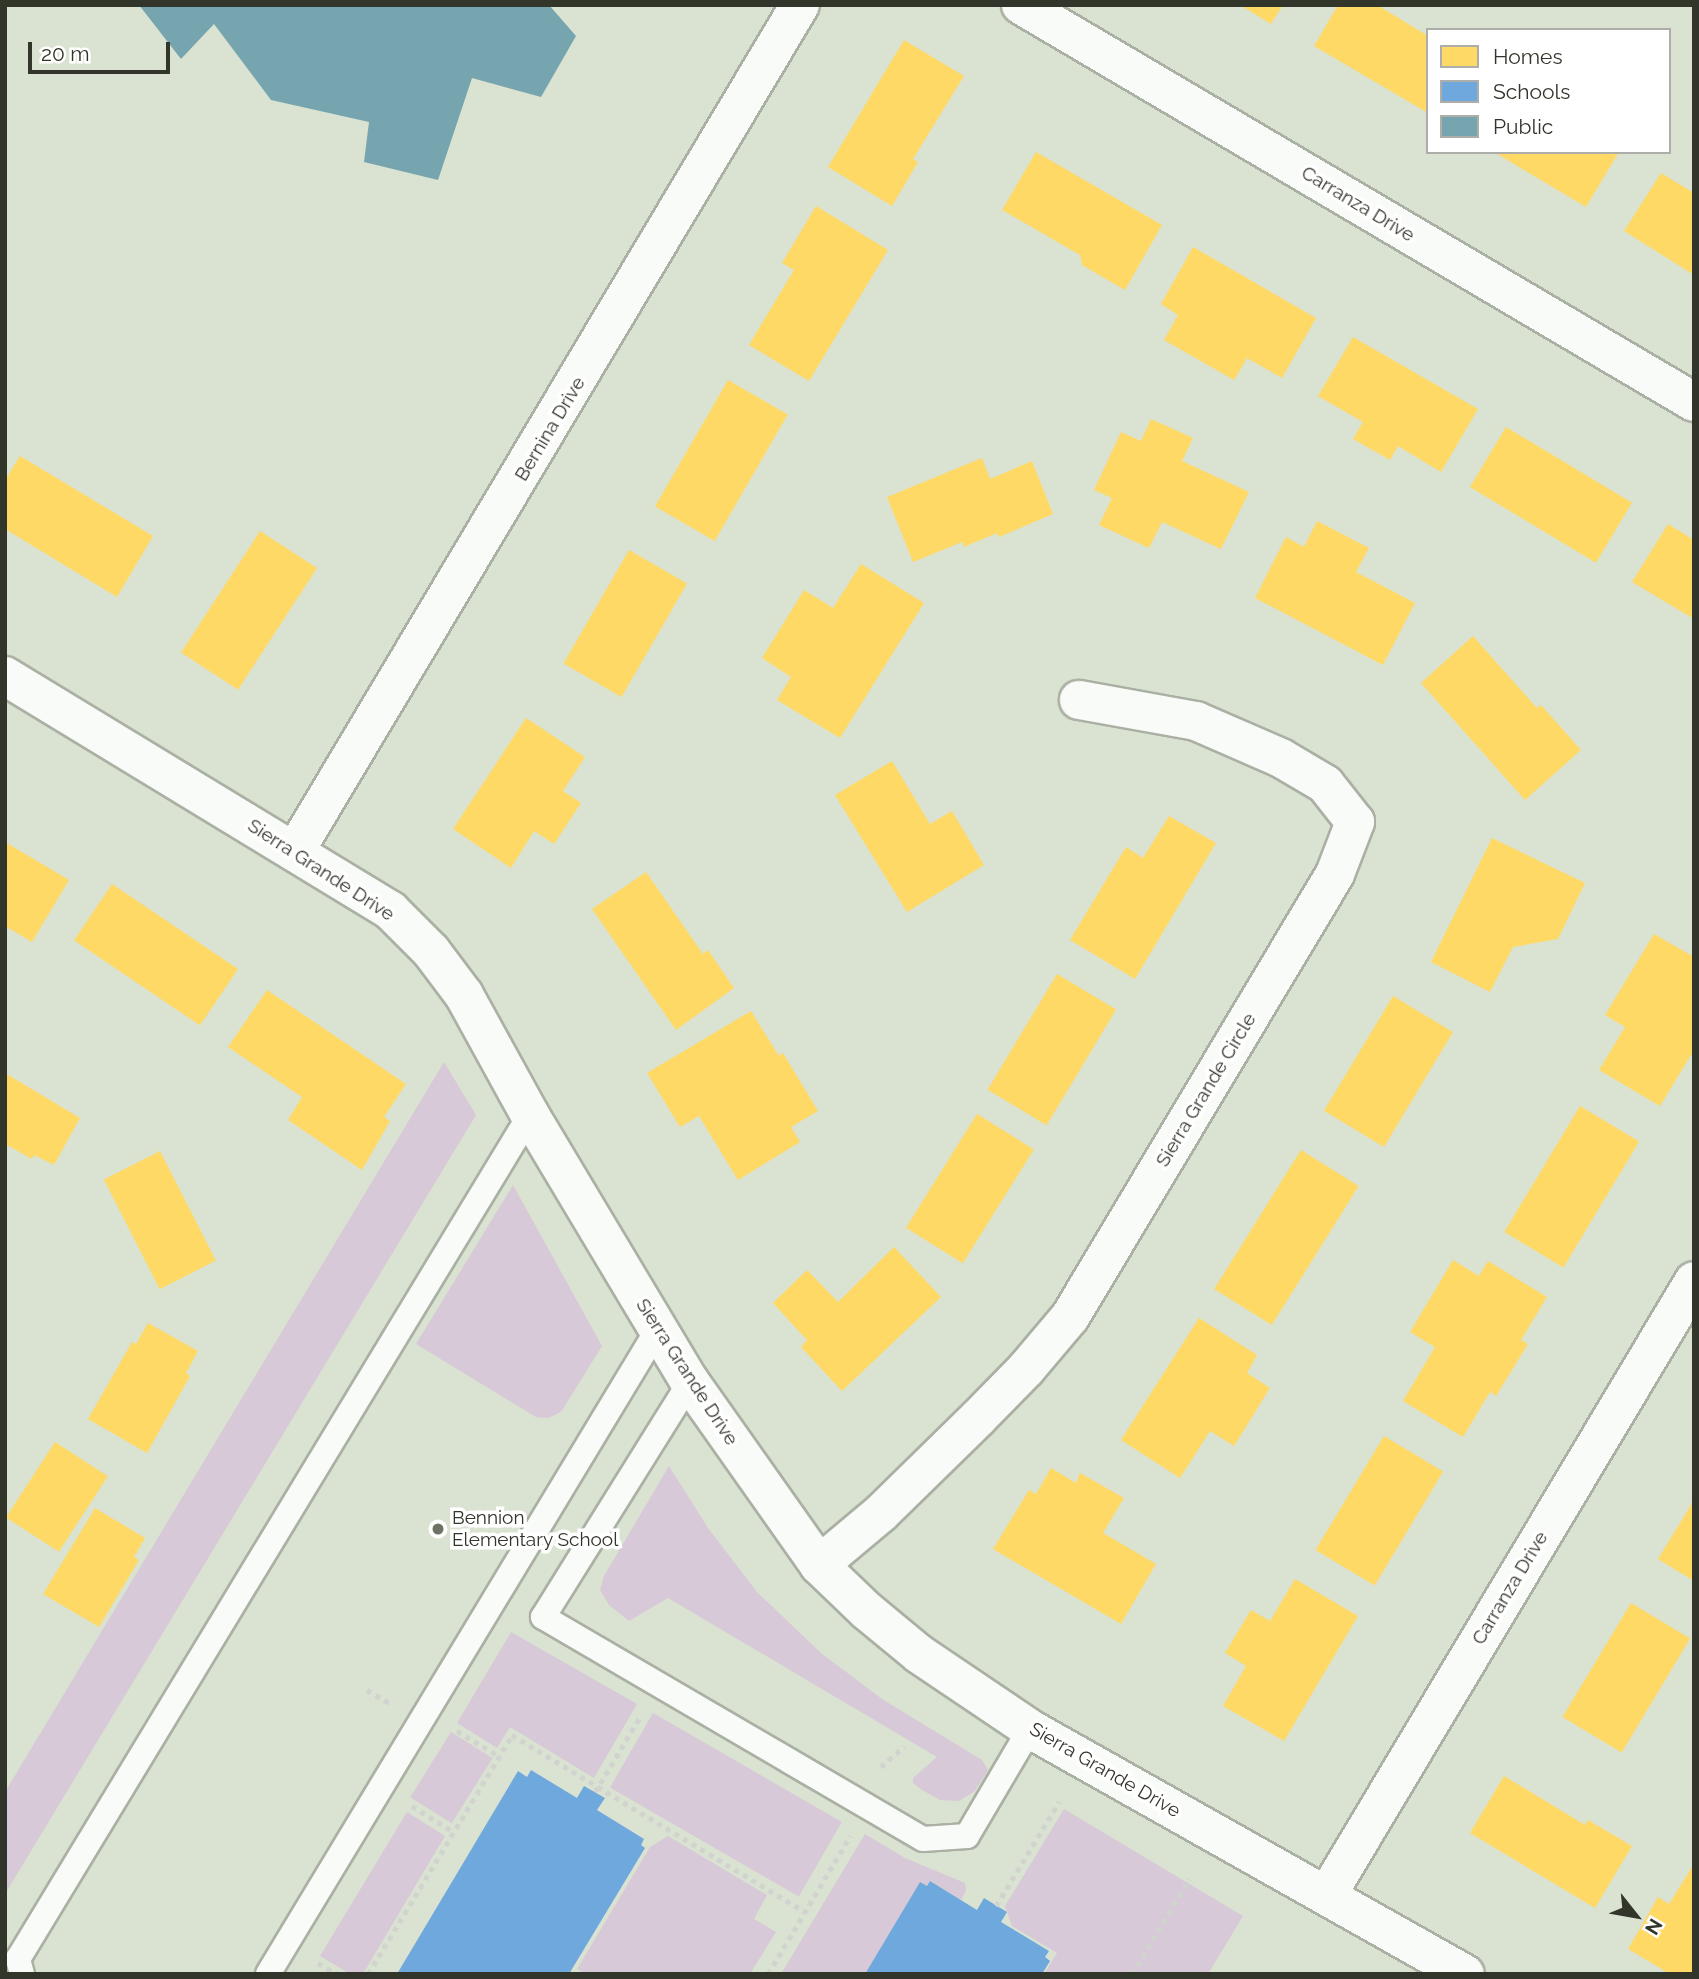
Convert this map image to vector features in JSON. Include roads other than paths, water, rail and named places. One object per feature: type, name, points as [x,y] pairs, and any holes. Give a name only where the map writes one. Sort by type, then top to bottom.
[{"type":"street","name":"Bernina Drive","points":[[295,851],[800,5]]},
{"type":"street","name":"Carranza Drive","points":[[1021,5],[1694,402]]},
{"type":"street","name":"Sierra Grande Drive","points":[[5,676],[390,910],[431,951],[464,995],[530,1115],[690,1382],[819,1565],[867,1611],[919,1654],[1030,1729],[1465,1974]]},
{"type":"street","name":"Sierra Grande Circle","points":[[819,1565],[881,1513],[978,1418],[1026,1369],[1070,1317],[1335,874],[1355,822],[1325,785],[1269,753],[1196,721],[1079,700]]},
{"type":"street","name":"Carranza Drive","points":[[1327,1895],[1694,1280]]},
{"type":"lane","points":[[22,1974],[18,1959],[530,1115]]},
{"type":"lane","points":[[268,1974],[658,1329]]},
{"type":"lane","points":[[690,1382],[543,1617],[923,1839],[967,1836],[1030,1729]]},
{"type":"place","name":"Bennion Elementary School","points":[[438,1529]]}]
